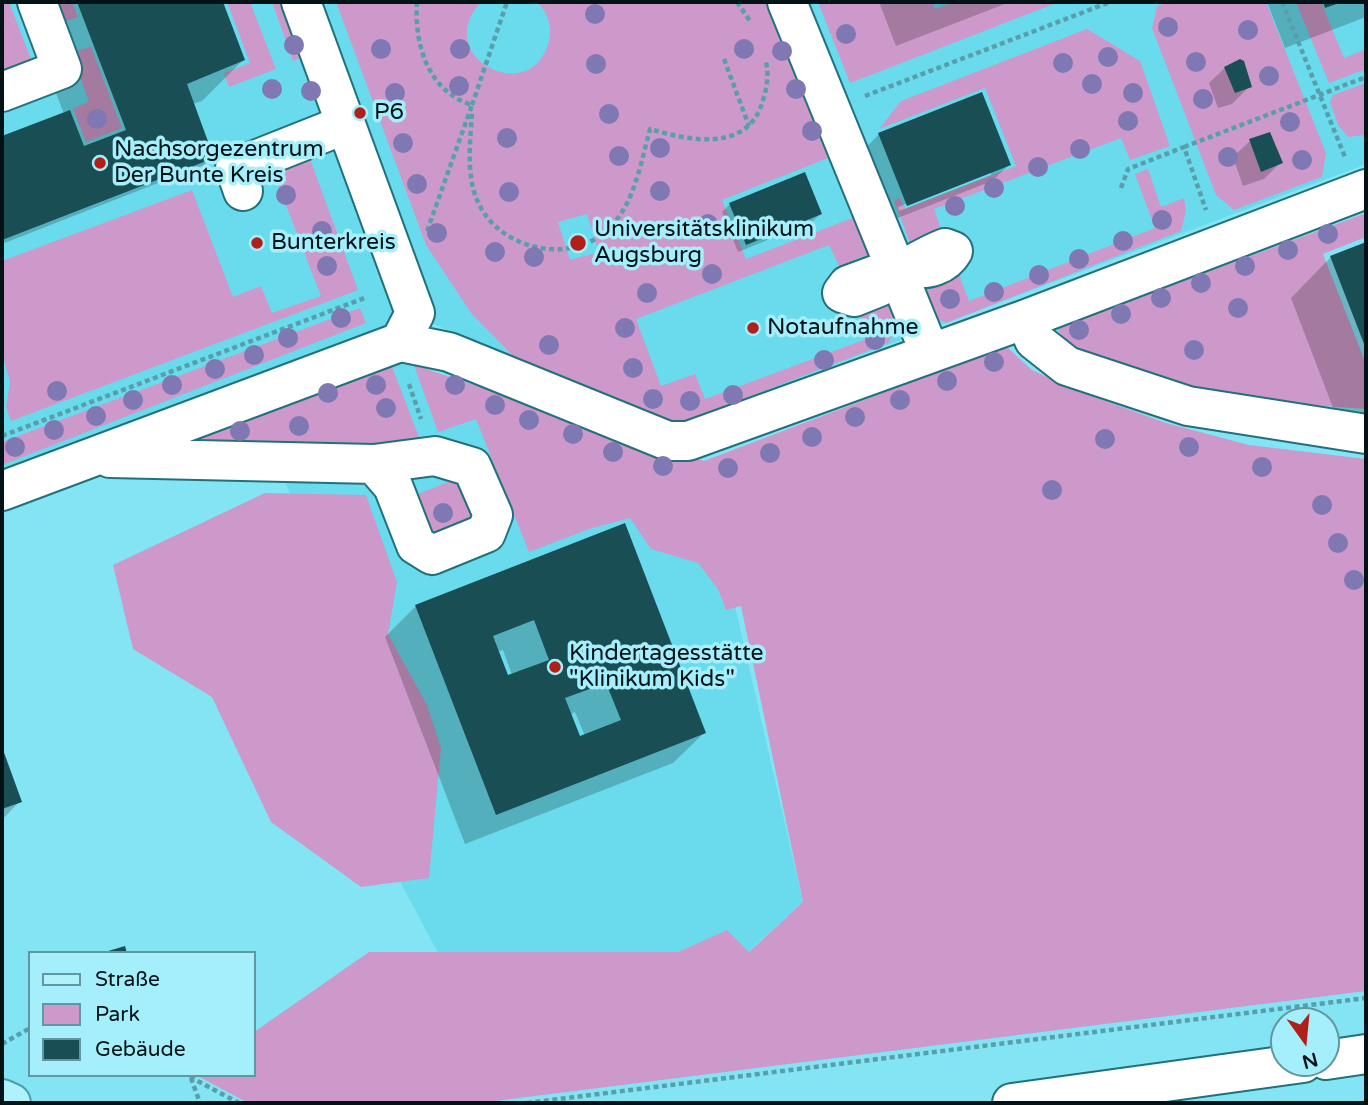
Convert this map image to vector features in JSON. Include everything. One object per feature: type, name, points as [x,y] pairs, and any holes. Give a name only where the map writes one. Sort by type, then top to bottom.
[{"type":"main road","points":[[2,1099],[11,1103]]},
{"type":"street","points":[[2,92],[62,69],[37,2]]},
{"type":"street","points":[[301,2],[415,313],[400,342]]},
{"type":"street","points":[[787,2],[930,353]]},
{"type":"street","points":[[243,191],[235,168],[346,124]]},
{"type":"street","points":[[2,491],[400,342],[449,352],[668,441],[688,441],[1026,319],[1363,190]]},
{"type":"street","points":[[1026,319],[1034,341],[1067,366],[1188,406],[1366,434]]},
{"type":"street","points":[[91,458],[374,464],[435,456],[472,467],[493,515],[486,533],[432,555],[416,545],[393,486],[374,464]]},
{"type":"street","points":[[1340,1058],[1366,1054]]},
{"type":"street","points":[[1012,1103],[1270,1068]]},
{"type":"path","points":[[417,2],[416,21],[428,70],[442,90],[454,100],[472,105]]},
{"type":"path","points":[[2,436],[404,283],[428,229],[507,2]]},
{"type":"path","points":[[737,2],[754,28]]},
{"type":"path","points":[[832,108],[1110,2]]},
{"type":"path","points":[[1283,2],[1319,95],[1363,190]]},
{"type":"path","points":[[472,105],[470,172],[481,208],[504,232],[537,249],[557,250],[582,245],[600,237],[613,225],[633,184],[650,129],[686,140],[719,140],[750,127],[761,107],[766,88],[765,58]]},
{"type":"path","points":[[724,59],[750,127]]},
{"type":"path","points":[[1121,188],[1128,169],[1366,77]]},
{"type":"path","points":[[1184,147],[1219,244]]},
{"type":"path","points":[[400,342],[402,365],[435,456]]},
{"type":"path","points":[[527,1103],[1366,998]]},
{"type":"path","points":[[2,1044],[28,1029]]},
{"type":"path","points":[[190,1077],[200,1103]]},
{"type":"path","points":[[192,1077],[239,1103]]},
{"type":"shaded area","name":"Universitätsklinikum Augsburg","points":[[2,2],[1366,2],[1366,164],[686,421],[667,423],[431,323],[2,485]]},
{"type":"shaded area","name":"Kindertagesstätte \"Klinikum Kids\"","points":[[373,363],[422,365],[478,410],[710,497],[803,902],[748,952],[727,931],[679,952],[438,953],[386,855],[430,837],[255,408]]},
{"type":"green space","points":[[2,2],[9,2],[31,59],[2,70]]},
{"type":"green space","points":[[51,2],[72,2],[78,17],[66,21],[56,16]]},
{"type":"green space","points":[[227,2],[250,2],[276,69],[229,87],[224,73],[250,63]]},
{"type":"green space","points":[[272,2],[282,2],[305,56],[293,61]]},
{"type":"green space","points":[[336,2],[481,2],[469,22],[468,41],[476,56],[490,68],[507,73],[524,71],[539,61],[549,41],[548,20],[537,2],[772,2],[833,156],[722,200],[746,259],[855,217],[870,254],[855,259],[857,266],[842,272],[829,245],[636,319],[661,386],[695,374],[705,399],[869,338],[858,310],[887,303],[895,318],[895,328],[888,343],[686,421],[667,423],[521,364],[471,313],[426,245]],"holes":[[[587,214],[599,252],[570,260],[558,222]]]},
{"type":"green space","points":[[818,2],[932,2],[935,9],[954,2],[1059,2],[850,83]]},
{"type":"green space","points":[[1169,2],[1266,2],[1326,153],[1322,177],[1234,210],[1216,195],[1152,28],[1157,6]]},
{"type":"green space","points":[[1296,2],[1321,2],[1344,58],[1366,49],[1366,69],[1329,83]]},
{"type":"green space","points":[[1087,29],[1140,61],[1170,146],[1130,160],[1121,138],[934,209],[942,232],[910,243],[894,200],[900,198],[905,209],[1016,166],[985,88],[879,129],[901,101]]},
{"type":"green space","points":[[91,47],[122,128],[86,142],[73,109],[89,101],[73,59],[79,50]]},
{"type":"green space","points":[[1366,83],[1366,135],[1348,137],[1338,125],[1330,102],[1333,95]]},
{"type":"green space","points":[[310,159],[358,290],[11,421],[6,407],[10,382],[2,353],[2,261],[192,190],[233,297],[261,286],[272,313],[321,296],[274,174]]},
{"type":"green space","points":[[1148,169],[1161,207],[1184,198],[1186,211],[1181,231],[946,323],[938,319],[926,288],[931,282],[958,272],[969,301],[1155,228],[1135,174]]},
{"type":"green space","points":[[1366,213],[1366,237],[1323,254],[1366,364],[1366,409],[1295,404],[1157,380],[1066,343],[1057,328]]},
{"type":"green space","points":[[360,308],[366,323],[2,465],[2,442]]},
{"type":"green space","points":[[1006,346],[1032,370],[1078,391],[1166,423],[1249,445],[1366,459],[1366,991],[480,1103],[248,1103],[200,1077],[256,1077],[256,1031],[369,952],[678,952],[727,930],[749,952],[803,902],[741,606],[726,610],[718,589],[698,563],[651,549],[630,518],[589,529],[529,552],[476,419],[438,432],[414,365],[704,461]]},
{"type":"green space","points":[[391,364],[422,445],[171,448]]},
{"type":"green space","points":[[456,479],[472,518],[433,534],[418,494]]},
{"type":"green space","points":[[265,493],[366,495],[397,582],[388,634],[427,705],[441,748],[429,878],[361,887],[271,822],[212,697],[133,649],[113,565]]},
{"type":"building","points":[[77,2],[223,2],[245,60],[187,84],[214,158],[2,240],[2,136],[70,110],[84,146],[126,130]]},
{"type":"building","points":[[1323,2],[1342,2],[1325,8]]},
{"type":"building","points":[[1240,59],[1244,61],[1252,87],[1235,93],[1224,67]]},
{"type":"building","points":[[982,92],[1011,165],[907,206],[878,133]]},
{"type":"building","points":[[1270,132],[1283,163],[1261,172],[1249,139]]},
{"type":"building","points":[[805,172],[822,214],[746,245],[729,203]]},
{"type":"building","points":[[1366,242],[1366,349],[1330,256]]},
{"type":"building","points":[[625,523],[706,733],[496,815],[415,605]],"holes":[[[534,620],[549,660],[508,675],[493,636]],[[606,683],[621,720],[580,736],[565,698]]]},
{"type":"building","points":[[2,747],[22,802],[2,809]]},
{"type":"building","points":[[125,946],[126,951],[108,951]]},
{"type":"place","name":"P6","points":[[360,113]]},
{"type":"place","name":"Nachsorgezentrum Der Bunte Kreis","points":[[100,163]]},
{"type":"place","name":"Bunterkreis","points":[[257,243]]},
{"type":"place","name":"Universitätsklinikum Augsburg","points":[[578,243]]},
{"type":"place","name":"Notaufnahme","points":[[753,328]]},
{"type":"place","name":"Kindertagesstätte \"Klinikum Kids\"","points":[[555,667]]}]
